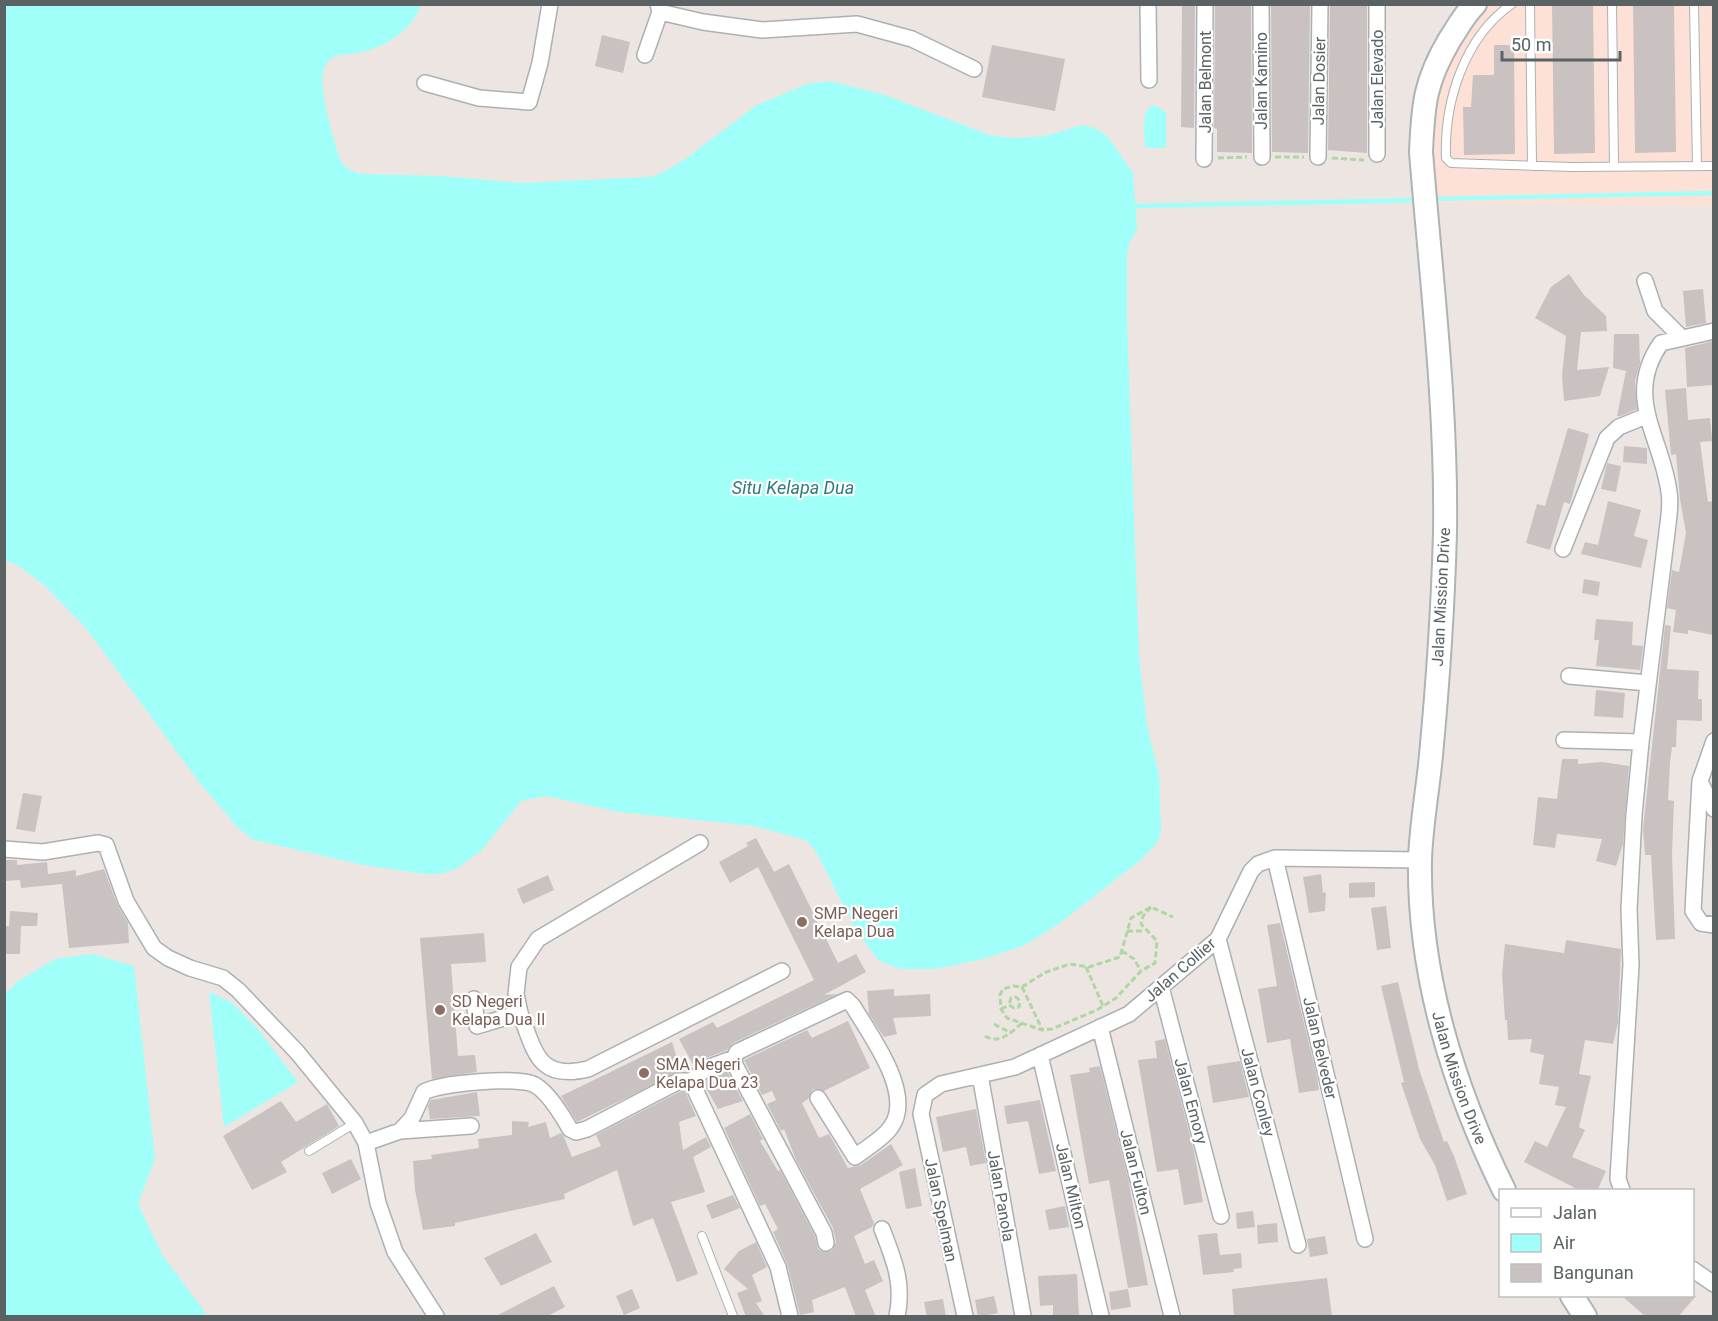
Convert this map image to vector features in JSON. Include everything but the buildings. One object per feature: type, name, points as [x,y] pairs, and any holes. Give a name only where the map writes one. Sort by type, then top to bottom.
[{"type":"street","points":[[425,83],[479,98],[529,102],[540,63],[550,4]]},
{"type":"street","points":[[1148,4],[1149,80]]},
{"type":"street","name":"Jalan Belmont","points":[[1204,159],[1205,4]]},
{"type":"street","name":"Jalan Kamino","points":[[1260,4],[1262,157]]},
{"type":"street","name":"Jalan Dosier","points":[[1318,157],[1320,4]]},
{"type":"street","name":"Jalan Elevado","points":[[1377,4],[1377,154]]},
{"type":"street","name":"Jalan Mission Drive","points":[[1466,7],[1427,84],[1422,112],[1423,173],[1441,407],[1445,528],[1442,617],[1420,860],[1425,940],[1439,1014],[1476,1132],[1503,1189]]},
{"type":"street","points":[[645,55],[659,8],[762,30],[857,24],[912,39],[974,69]]},
{"type":"street","points":[[1645,281],[1655,311],[1682,338]]},
{"type":"street","points":[[1621,1189],[1618,1179],[1631,965],[1629,909],[1641,742],[1666,551],[1669,492],[1646,416],[1644,397],[1649,360],[1661,343],[1713,332]]},
{"type":"street","points":[[1563,549],[1607,438],[1619,427],[1646,416]]},
{"type":"street","points":[[1569,676],[1648,683]]},
{"type":"street","points":[[1564,740],[1641,742]]},
{"type":"street","points":[[1713,741],[1700,781],[1693,911],[1701,923],[1713,925]]},
{"type":"street","points":[[1700,781],[1713,809]]},
{"type":"street","points":[[4,849],[43,852],[98,843],[106,845],[126,901],[154,948],[168,958],[190,968],[223,978],[238,990],[297,1052],[355,1122],[366,1143],[378,1203],[395,1252],[436,1317]]},
{"type":"street","points":[[700,843],[538,939],[519,968],[516,994],[520,1013],[536,1057],[549,1069],[568,1074],[588,1069],[782,971]]},
{"type":"street","points":[[1275,858],[1420,860]]},
{"type":"street","name":"Jalan Collier","points":[[921,1102],[931,1089],[941,1084],[1015,1067],[1129,1014],[1218,939],[1251,871],[1257,864],[1275,858]]},
{"type":"street","name":"Jalan Belveder","points":[[1275,858],[1365,1239]]},
{"type":"street","name":"Jalan Conley","points":[[1218,939],[1298,1245]]},
{"type":"street","name":"Jalan Emory","points":[[1161,987],[1221,1216]]},
{"type":"street","points":[[474,999],[477,1026],[520,1013]]},
{"type":"street","points":[[818,1098],[855,1157],[889,1130],[895,1121],[897,1097],[891,1073],[853,1005],[847,1000],[737,1052],[734,1058],[735,1065],[824,1233],[826,1243]]},
{"type":"street","name":"Jalan Fulton","points":[[1100,1028],[1172,1317]]},
{"type":"street","name":"Jalan Milton","points":[[1041,1055],[1101,1317]]},
{"type":"street","points":[[400,1131],[412,1118],[420,1097],[431,1088],[515,1080],[535,1085],[570,1129],[576,1132],[587,1129],[679,1082],[692,1081],[707,1068],[734,1058]]},
{"type":"street","points":[[535,1085],[549,1069]]},
{"type":"street","name":"Jalan Panola","points":[[980,1076],[1023,1317]]},
{"type":"street","points":[[692,1081],[778,1267],[790,1317]]},
{"type":"street","name":"Jalan Spelman","points":[[921,1102],[921,1114],[965,1317]]},
{"type":"street","points":[[366,1143],[400,1131],[471,1126]]},
{"type":"street","points":[[882,1230],[900,1276],[901,1293],[897,1317]]},
{"type":"street","points":[[1694,1270],[1713,1284]]},
{"type":"street","points":[[1573,1297],[1585,1317]]},
{"type":"lane","points":[[1512,4],[1495,16],[1479,36],[1462,68],[1446,129],[1446,158],[1451,163],[1614,167],[1713,166]]},
{"type":"lane","points":[[1530,4],[1532,166]]},
{"type":"lane","points":[[1612,4],[1614,167]]},
{"type":"lane","points":[[1694,4],[1697,166]]},
{"type":"lane","points":[[309,1151],[355,1122]]},
{"type":"lane","points":[[702,1236],[733,1317]]},
{"type":"path","points":[[1204,159],[1318,157],[1365,160],[1374,158],[1377,154]]},
{"type":"path","points":[[1151,907],[1173,917]]},
{"type":"path","points":[[1042,1030],[1052,1029],[1103,1006],[1116,998],[1141,971],[1155,963],[1156,941],[1141,924],[1143,916],[1151,907]]},
{"type":"path","points":[[1066,1043],[1042,1030],[1007,1018],[1001,1009],[1002,989],[1012,986],[1022,987],[1046,972],[1070,964],[1086,966],[1103,964],[1120,957],[1131,918],[1151,907]]},
{"type":"path","points":[[1127,931],[1145,931]]},
{"type":"path","points":[[1121,951],[1134,958],[1141,971]]},
{"type":"path","points":[[1086,966],[1103,1006]]},
{"type":"path","points":[[1022,987],[1042,1030]]},
{"type":"path","points":[[1001,1009],[1009,1005]]},
{"type":"path","points":[[985,1036],[990,1039],[1002,1038],[1022,1023]]},
{"type":"path","points":[[994,1024],[1011,1033]]},
{"type":"shaded area","points":[[1490,5],[1713,5],[1713,206],[1439,203],[1433,141],[1439,92],[1455,48]]},
{"type":"water","name":"Situ Kelapa Dua","points":[[4,5],[421,5],[412,22],[398,36],[380,46],[362,52],[332,58],[325,66],[322,82],[323,93],[338,155],[346,167],[362,174],[441,176],[522,183],[649,177],[662,173],[684,160],[757,105],[807,84],[830,81],[885,95],[992,136],[1017,138],[1046,136],[1082,125],[1095,128],[1108,137],[1133,173],[1137,231],[1129,243],[1127,257],[1127,322],[1139,657],[1147,726],[1159,775],[1161,830],[1158,842],[1141,860],[1060,923],[1023,946],[979,960],[936,969],[900,969],[878,960],[856,930],[816,852],[806,840],[754,826],[620,812],[546,796],[521,801],[481,851],[456,869],[440,874],[424,874],[363,865],[254,840],[238,828],[199,782],[86,628],[43,584],[17,565],[5,560]]},
{"type":"water","points":[[1155,105],[1166,112],[1166,148],[1145,148],[1145,117],[1150,107]]},
{"type":"water","points":[[92,954],[134,966],[155,1159],[138,1204],[163,1256],[205,1312],[205,1316],[5,1316],[5,994],[17,982],[55,959]]},
{"type":"water","points":[[209,992],[231,1002],[257,1028],[298,1082],[224,1127]]},
{"type":"waterway","points":[[1431,199],[1714,193]]},
{"type":"waterway","points":[[1135,206],[1420,200]]},
{"type":"place","name":"SMP Negeri Kelapa Dua","points":[[802,922]]},
{"type":"place","name":"SD Negeri Kelapa Dua II","points":[[440,1010]]},
{"type":"place","name":"SMA Negeri Kelapa Dua 23","points":[[644,1073]]}]
